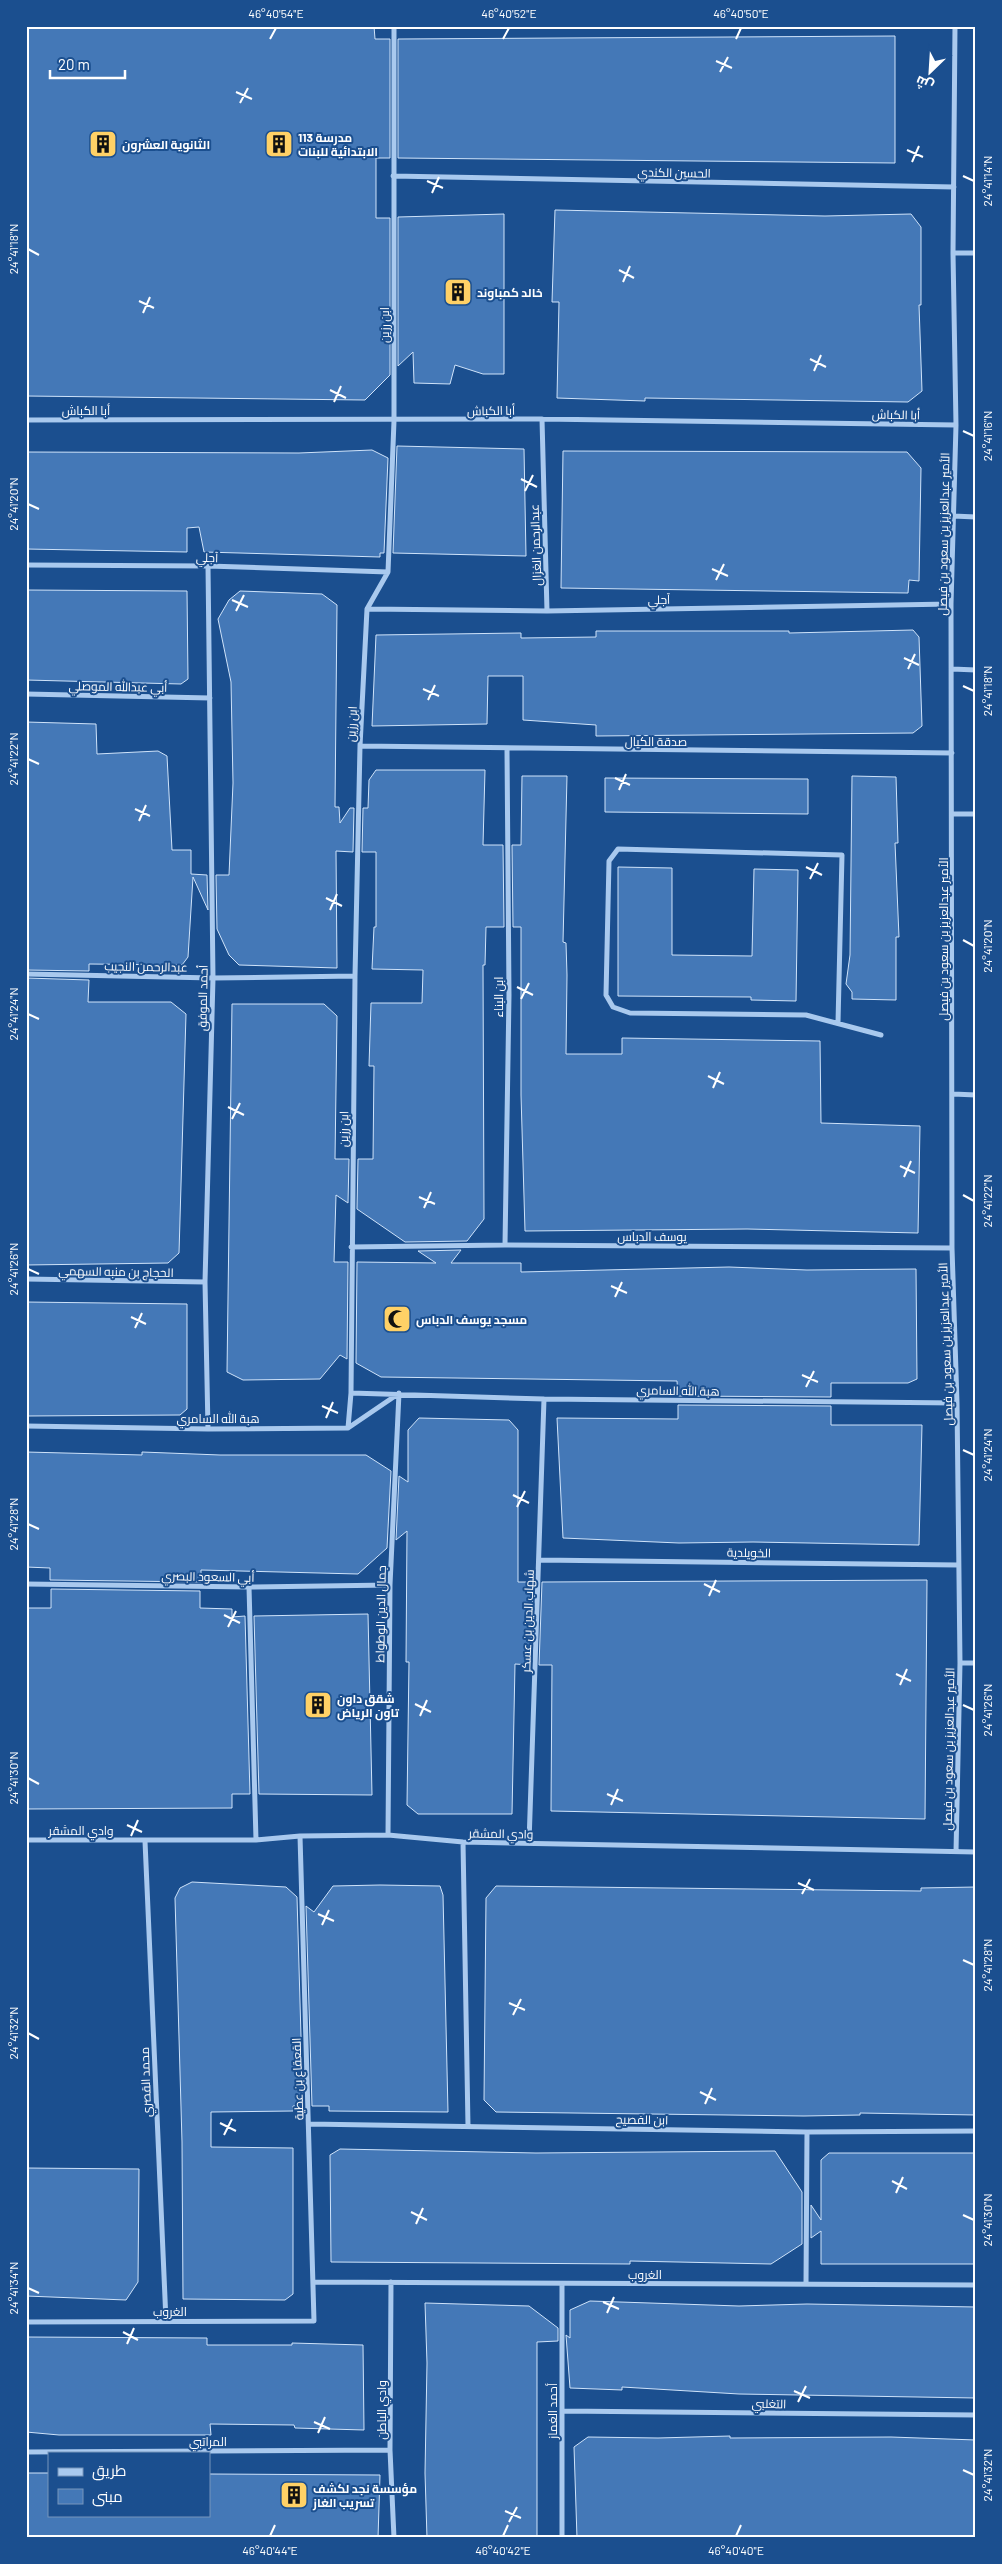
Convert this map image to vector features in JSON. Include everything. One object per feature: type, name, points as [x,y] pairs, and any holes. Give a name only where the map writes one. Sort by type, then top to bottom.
[{"type":"street","name":"ابن رزين","points":[[348,1428],[351,1393],[351,1247],[360,746],[367,608],[388,572],[394,421],[392,176],[394,26]]},
{"type":"street","name":"الأمير عبدالعزيز بن سعود بن فيصل","points":[[955,26],[953,253],[956,425],[951,604],[953,814],[952,1248],[957,1403],[960,1663],[956,1852]]},
{"type":"street","name":"الحسين الكندي","points":[[392,176],[954,187]]},
{"type":"street","points":[[953,253],[976,253]]},
{"type":"street","name":"أبا الكباش","points":[[26,420],[394,421],[542,419],[956,425]]},
{"type":"street","name":"عبدالرحمن الغزال","points":[[542,419],[547,611]]},
{"type":"street","points":[[952,516],[976,517]]},
{"type":"street","name":"آجلي","points":[[26,565],[208,566],[388,572]]},
{"type":"street","name":"أحمد الموفق","points":[[208,566],[213,978],[205,1282],[208,1429]]},
{"type":"street","name":"آجلي","points":[[367,608],[547,611],[951,604]]},
{"type":"street","points":[[952,670],[976,670]]},
{"type":"street","name":"أبي عبدالله الموصلي","points":[[26,694],[210,698]]},
{"type":"street","name":"صدقة الكيال","points":[[360,746],[507,750],[952,753]]},
{"type":"street","name":"ابن البناء","points":[[505,1245],[509,995],[507,750]]},
{"type":"street","points":[[953,814],[976,814]]},
{"type":"street","points":[[838,1023],[842,855],[618,849],[613,853],[609,861],[606,995],[613,1007],[630,1013],[806,1016],[881,1036]]},
{"type":"street","name":"عبدالرحمن النجيب","points":[[26,974],[213,978],[355,976]]},
{"type":"street","points":[[953,1094],[976,1095]]},
{"type":"street","name":"يوسف الدباس","points":[[351,1247],[505,1245],[952,1248]]},
{"type":"street","name":"الحجاج بن منبه السهمي","points":[[26,1279],[205,1282]]},
{"type":"street","name":"هبة الله السامري","points":[[351,1393],[544,1399],[957,1403]]},
{"type":"street","points":[[348,1428],[398,1393]]},
{"type":"street","name":"جمال الدين الوطواط","points":[[388,1835],[390,1585],[398,1393]]},
{"type":"street","name":"شهاب الدين بن عسكر","points":[[529,1843],[544,1399]]},
{"type":"street","name":"هبة الله السامري","points":[[26,1426],[208,1429],[348,1428]]},
{"type":"street","name":"الخويلدية","points":[[540,1560],[958,1565]]},
{"type":"street","name":"أبي السعود البصري","points":[[26,1584],[249,1587],[390,1585]]},
{"type":"street","points":[[249,1587],[256,1840]]},
{"type":"street","points":[[960,1663],[976,1663]]},
{"type":"street","name":"وادي المشقر","points":[[26,1840],[256,1840],[300,1836],[388,1835],[463,1842],[976,1852]]},
{"type":"street","name":"القعقاع بن عطية","points":[[300,1836],[314,2321]]},
{"type":"street","name":"محمد القصري","points":[[145,1841],[166,2322]]},
{"type":"street","points":[[463,1842],[468,2126]]},
{"type":"street","name":"ابن الفصيح","points":[[308,2124],[807,2132],[976,2131]]},
{"type":"street","points":[[806,2284],[807,2132]]},
{"type":"street","name":"الغروب","points":[[314,2282],[976,2285]]},
{"type":"street","name":"وادي الباطن","points":[[391,2282],[390,2450],[394,2538]]},
{"type":"street","name":"أحمد الغماز","points":[[562,2284],[562,2538]]},
{"type":"street","name":"الغروب","points":[[26,2322],[314,2321]]},
{"type":"street","name":"التغلبي","points":[[562,2411],[976,2415]]},
{"type":"street","name":"المراتبي","points":[[26,2452],[390,2450]]},
{"type":"building","points":[[26,26],[374,26],[375,39],[390,39],[390,158],[376,158],[376,218],[390,218],[390,375],[365,400],[26,396]]},
{"type":"building","points":[[895,36],[895,163],[398,158],[398,39]]},
{"type":"building","points":[[555,210],[825,216],[911,214],[921,227],[921,305],[919,305],[922,391],[908,402],[645,398],[645,401],[557,398],[559,302],[552,302]]},
{"type":"building","name":"خالد كمباوند","points":[[504,214],[504,374],[483,374],[455,365],[450,384],[414,383],[413,352],[398,366],[398,217]]},
{"type":"building","points":[[397,446],[524,449],[526,556],[393,553]]},
{"type":"building","points":[[372,450],[388,458],[384,553],[380,553],[380,557],[204,552],[199,527],[187,528],[187,552],[26,549],[26,452],[299,453]]},
{"type":"building","points":[[563,451],[907,452],[921,468],[919,581],[909,580],[908,593],[561,588]]},
{"type":"building","points":[[26,590],[187,591],[188,679],[181,684],[26,680]]},
{"type":"building","points":[[240,591],[322,594],[337,605],[335,807],[339,807],[340,823],[350,808],[354,808],[353,852],[336,851],[337,968],[239,965],[229,955],[217,929],[216,875],[229,875],[233,783],[231,682],[218,619],[229,600]]},
{"type":"building","points":[[913,630],[919,637],[922,726],[913,733],[596,736],[596,725],[523,720],[523,676],[488,676],[487,724],[372,726],[376,635],[521,633],[521,638],[596,637],[596,631],[789,631],[789,633]]},
{"type":"building","points":[[26,722],[96,724],[97,754],[158,751],[167,756],[172,850],[191,850],[191,874],[207,875],[208,910],[193,877],[188,957],[182,965],[89,964],[89,971],[26,970]]},
{"type":"building","points":[[376,770],[485,770],[483,845],[503,845],[504,927],[486,927],[485,965],[483,965],[484,1219],[467,1241],[405,1242],[357,1209],[358,1159],[373,1159],[374,1066],[369,1066],[371,1003],[422,1003],[423,970],[372,969],[374,927],[376,927],[376,852],[362,852],[363,808],[368,808],[369,780]]},
{"type":"building","points":[[522,776],[567,776],[563,942],[566,943],[567,975],[566,1054],[622,1054],[622,1038],[820,1041],[821,1123],[920,1126],[918,1233],[747,1229],[525,1231],[521,1095],[521,927],[513,927],[512,845],[521,845]]},
{"type":"building","points":[[852,776],[896,777],[898,843],[895,843],[899,937],[896,937],[896,1000],[852,999],[852,992],[846,984],[850,955]]},
{"type":"building","points":[[605,778],[808,779],[808,814],[605,812]]},
{"type":"building","points":[[618,867],[672,868],[672,955],[752,956],[754,869],[798,870],[796,1001],[751,1000],[751,997],[618,996]]},
{"type":"building","points":[[26,978],[89,980],[88,1002],[171,1002],[186,1014],[179,1253],[168,1263],[26,1265]]},
{"type":"building","points":[[232,1004],[324,1004],[337,1016],[335,1159],[349,1159],[348,1203],[336,1195],[334,1262],[348,1262],[347,1359],[340,1355],[320,1379],[243,1380],[227,1372]]},
{"type":"building","points":[[461,1250],[451,1263],[521,1263],[521,1272],[729,1267],[807,1270],[916,1269],[917,1379],[908,1383],[831,1383],[831,1397],[678,1396],[677,1381],[381,1377],[356,1363],[357,1262],[436,1263],[418,1251]]},
{"type":"building","points":[[26,1302],[187,1304],[187,1409],[180,1415],[26,1416]]},
{"type":"building","points":[[678,1405],[831,1406],[831,1425],[922,1425],[919,1545],[753,1542],[679,1543],[563,1538],[557,1418],[678,1419]]},
{"type":"building","points":[[419,1418],[509,1420],[518,1430],[518,1582],[533,1582],[531,1665],[515,1664],[512,1814],[418,1814],[407,1805],[409,1662],[406,1662],[407,1531],[396,1540],[399,1476],[408,1482],[408,1430]]},
{"type":"building","points":[[26,1452],[142,1455],[142,1452],[220,1455],[366,1455],[391,1471],[387,1548],[358,1574],[201,1570],[201,1582],[50,1580],[50,1568],[26,1567]]},
{"type":"building","points":[[927,1580],[925,1819],[551,1811],[552,1665],[539,1665],[542,1582]]},
{"type":"building","points":[[51,1589],[200,1591],[200,1608],[232,1609],[232,1617],[245,1616],[250,1794],[232,1794],[232,1808],[26,1809],[26,1608],[51,1608]]},
{"type":"building","name":"شقق داون تاون الرياض","points":[[368,1614],[372,1795],[259,1794],[254,1616]]},
{"type":"building","points":[[192,1882],[286,1887],[297,1897],[303,2106],[293,2106],[293,2111],[211,2112],[211,2147],[293,2148],[293,2294],[285,2300],[183,2299],[182,2142],[175,1898],[180,1888]]},
{"type":"building","points":[[333,1886],[440,1886],[443,1895],[448,2112],[329,2111],[329,2106],[312,2106],[306,1906],[314,1912]]},
{"type":"building","points":[[496,1886],[921,1891],[921,1888],[976,1887],[976,2115],[860,2113],[860,2115],[804,2116],[496,2112],[484,2100],[486,1898]]},
{"type":"building","points":[[340,2149],[536,2153],[775,2151],[802,2192],[802,2244],[771,2264],[630,2261],[630,2264],[331,2262],[330,2155]]},
{"type":"building","points":[[829,2153],[976,2153],[976,2264],[821,2264],[821,2231],[811,2238],[811,2205],[821,2220],[821,2160]]},
{"type":"building","points":[[26,2168],[139,2169],[138,2282],[126,2300],[26,2296]]},
{"type":"building","points":[[590,2301],[739,2306],[807,2304],[976,2307],[976,2398],[739,2394],[622,2387],[622,2390],[570,2388],[566,2335],[570,2338],[570,2310]]},
{"type":"building","points":[[425,2303],[529,2306],[558,2328],[558,2341],[537,2342],[537,2538],[427,2538]]},
{"type":"building","points":[[26,2337],[207,2338],[207,2345],[292,2345],[292,2343],[363,2345],[364,2430],[295,2428],[294,2425],[210,2424],[211,2435],[59,2435],[26,2432]]},
{"type":"building","points":[[730,2436],[730,2438],[891,2437],[976,2440],[976,2538],[577,2538],[574,2447],[588,2437]]},
{"type":"building","name":"مؤسسة نجد لكشف تسريب الغاز","points":[[26,2473],[48,2473],[48,2516],[210,2516],[210,2474],[380,2475],[378,2538],[26,2538]]},
{"type":"place","name":"الثانوية العشرون","points":[[103,144]]},
{"type":"place","name":"مدرسة 113 الابتدائية للبنات","points":[[279,144]]},
{"type":"place","name":"خالد كمباوند","points":[[458,292]]},
{"type":"place","name":"مسجد يوسف الدباس","points":[[397,1319]]},
{"type":"place","name":"شقق داون تاون الرياض","points":[[318,1705]]},
{"type":"place","name":"مؤسسة نجد لكشف تسريب الغاز","points":[[294,2495]]}]
